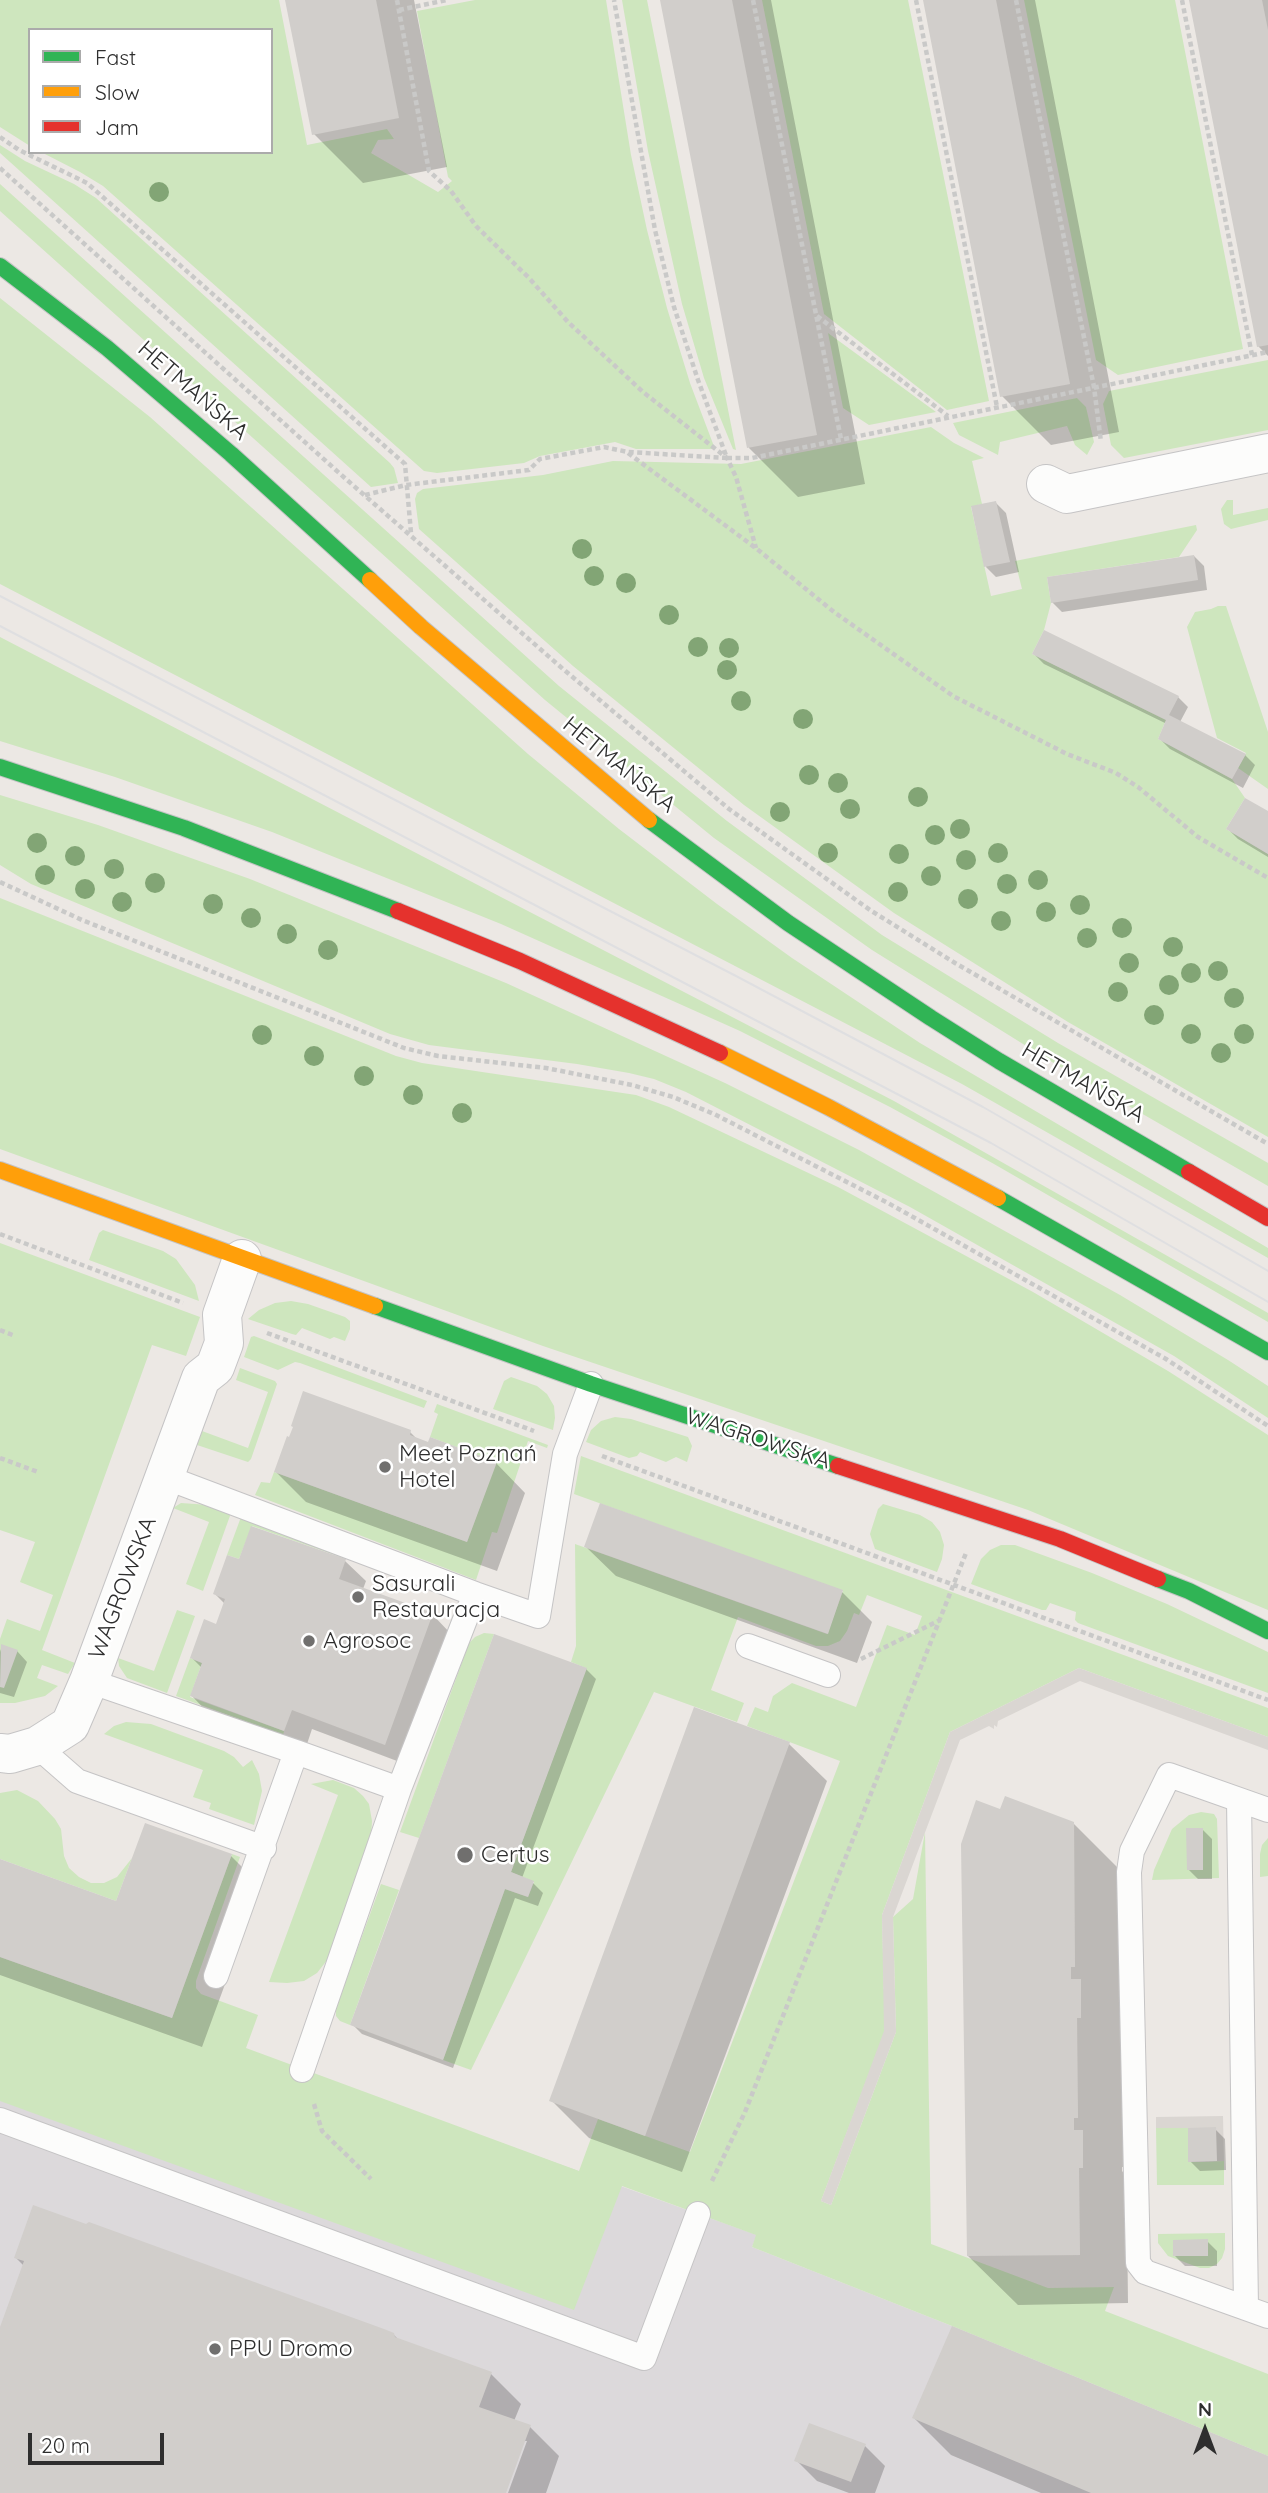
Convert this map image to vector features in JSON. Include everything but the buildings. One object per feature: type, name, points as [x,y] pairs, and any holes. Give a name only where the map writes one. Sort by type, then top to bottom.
[{"type":"street","name":"HETMAŃSKA","points":[[0,266],[107,348],[211,436],[421,627],[654,824],[788,923],[931,1018],[999,1061],[1268,1218]]},
{"type":"street","points":[[1046,484],[1067,494],[1268,453]]},
{"type":"street","points":[[0,767],[161,820],[335,885],[520,961],[664,1026],[818,1101],[960,1177],[1268,1352]]},
{"type":"street","name":"WAGROWSKA","points":[[0,1170],[591,1384],[1060,1539],[1189,1591],[1268,1631]]},
{"type":"street","name":"WAGROWSKA","points":[[0,1753],[10,1754],[37,1746],[70,1725],[89,1681],[201,1378],[215,1367],[224,1343],[222,1315],[242,1259]]},
{"type":"lane","points":[[165,1477],[538,1616],[565,1454],[591,1384]]},
{"type":"lane","points":[[302,2070],[400,1789],[475,1594]]},
{"type":"lane","points":[[748,1646],[828,1675]]},
{"type":"lane","points":[[89,1681],[400,1789]]},
{"type":"lane","points":[[37,1746],[77,1781],[264,1847]]},
{"type":"lane","points":[[216,1976],[296,1752]]},
{"type":"lane","points":[[1239,1800],[1257,2312],[1146,2272],[1139,2263],[1129,1872],[1132,1851],[1169,1775],[1268,1810]]},
{"type":"lane","points":[[0,2120],[644,2358],[698,2214]]},
{"type":"path","points":[[397,0],[429,171],[451,191],[476,226],[529,278],[568,322],[643,392],[727,458]]},
{"type":"path","points":[[399,10],[447,0]]},
{"type":"path","points":[[614,0],[655,230],[678,319],[736,477],[757,549]]},
{"type":"path","points":[[753,0],[841,439]]},
{"type":"path","points":[[916,0],[997,407]]},
{"type":"path","points":[[1016,0],[1094,387],[1107,486]]},
{"type":"path","points":[[1182,0],[1252,355]]},
{"type":"path","points":[[0,137],[19,150],[87,183],[405,464],[411,534]]},
{"type":"path","points":[[0,168],[563,669],[729,808],[870,910],[954,963],[1268,1144]]},
{"type":"path","points":[[816,316],[948,416]]},
{"type":"path","points":[[365,495],[407,485],[529,470],[540,459],[604,447],[628,452],[752,458],[1268,352]]},
{"type":"path","points":[[628,452],[757,549],[834,612],[953,696],[1139,787],[1198,837],[1268,878]]},
{"type":"path","points":[[0,882],[82,920],[404,1048],[438,1056],[546,1068],[632,1085],[674,1097],[714,1114],[888,1203],[1094,1318],[1166,1359],[1268,1426]]},
{"type":"path","points":[[0,1234],[1268,1700]]},
{"type":"path","points":[[0,1330],[15,1336]]},
{"type":"path","points":[[0,1458],[38,1472]]},
{"type":"path","points":[[698,2214],[745,2112],[982,1513]]},
{"type":"path","points":[[828,1675],[940,1620]]},
{"type":"path","points":[[302,2070],[322,2131],[371,2179]]},
{"type":"shaded area","points":[[1079,1668],[1268,1737],[1268,1750],[1080,1681],[998,1721],[994,1729],[989,1726],[960,1740],[893,1917],[896,2032],[831,2205],[821,2201],[884,2031],[882,1915],[950,1732]]},
{"type":"shaded area","points":[[0,2089],[445,2123],[757,2235],[752,2247],[1268,2456],[1268,2493],[0,2493]]},
{"type":"shaded area","points":[[1223,2116],[1224,2161],[1188,2162],[1188,2128],[1156,2128],[1156,2117]]},
{"type":"green space","points":[[0,0],[279,0],[307,145],[387,129],[394,139],[378,140],[371,153],[438,192],[452,181],[448,177],[417,11],[475,0],[606,0],[631,155],[647,230],[690,383],[715,449],[636,449],[615,442],[540,456],[524,463],[437,473],[424,471],[103,186],[45,154],[273,154],[273,28],[28,28],[28,145],[0,127]]},
{"type":"green space","points":[[622,0],[647,0],[736,450],[733,449],[704,378],[682,304],[648,151]]},
{"type":"green space","points":[[762,0],[908,0],[989,401],[947,410],[824,314]]},
{"type":"green space","points":[[1024,0],[1175,0],[1243,349],[1118,375],[1096,360]]},
{"type":"green space","points":[[0,145],[96,198],[390,463],[398,483],[371,487],[0,153]]},
{"type":"green space","points":[[0,184],[559,686],[727,821],[882,935],[1058,1043],[1268,1163],[1268,1186],[1052,1062],[872,950],[714,838],[545,700],[0,211]]},
{"type":"green space","points":[[0,298],[150,417],[528,754],[619,829],[717,904],[792,958],[920,1043],[1268,1248],[1268,1258],[962,1084],[0,584]]},
{"type":"green space","points":[[828,333],[936,412],[869,425],[843,408]]},
{"type":"green space","points":[[1268,360],[1268,430],[1124,458],[1111,445],[1103,404],[1109,391]]},
{"type":"green space","points":[[1077,398],[1086,407],[1094,442],[1087,455],[1075,445],[1067,426],[1000,442],[998,455],[959,435],[953,423]]},
{"type":"green space","points":[[931,427],[954,443],[984,458],[972,461],[982,504],[971,507],[991,596],[1022,589],[1015,561],[1196,525],[1197,530],[1179,557],[1047,577],[1051,603],[1044,630],[1032,654],[1166,720],[1158,739],[1232,779],[1245,798],[1226,829],[1268,854],[1268,1137],[1068,1022],[894,913],[744,805],[573,666],[419,529],[415,499],[417,493],[423,489],[543,475],[613,461],[741,464]]},
{"type":"green space","points":[[1227,500],[1233,500],[1233,515],[1268,508],[1268,520],[1231,529],[1224,524],[1221,509]]},
{"type":"green space","points":[[1226,606],[1268,732],[1268,789],[1238,768],[1246,753],[1217,738],[1187,627],[1195,612]]},
{"type":"green space","points":[[0,637],[894,1101],[1268,1313],[1268,1322],[994,1164],[890,1107],[740,1031],[501,924],[272,832],[115,777],[0,741]]},
{"type":"green space","points":[[0,795],[98,825],[250,879],[506,983],[725,1083],[859,1150],[1120,1295],[1228,1360],[1268,1386],[1268,1418],[1174,1356],[910,1207],[686,1092],[654,1079],[629,1073],[429,1045],[390,1034],[31,884],[0,865]]},
{"type":"green space","points":[[0,898],[396,1056],[422,1063],[636,1095],[669,1107],[838,1187],[1033,1292],[1168,1371],[1268,1435],[1268,1610],[1028,1510],[543,1346],[0,1149]]},
{"type":"green space","points":[[103,1230],[163,1251],[176,1259],[195,1285],[199,1301],[89,1260],[99,1233]]},
{"type":"green space","points":[[0,1243],[200,1317],[186,1356],[152,1345],[42,1650],[75,1663],[68,1674],[42,1665],[37,1678],[58,1686],[45,1696],[15,1703],[0,1703],[0,1639],[7,1619],[40,1631],[53,1595],[20,1582],[35,1542],[0,1530]]},
{"type":"green space","points":[[291,1301],[345,1317],[350,1321],[350,1329],[345,1341],[334,1337],[330,1339],[302,1328],[296,1335],[248,1319],[259,1310],[275,1303]]},
{"type":"green space","points":[[251,1337],[427,1401],[424,1408],[300,1363],[295,1362],[278,1370],[244,1357]]},
{"type":"green space","points":[[240,1368],[277,1384],[248,1462],[197,1445],[202,1431],[248,1448],[268,1392],[236,1380]]},
{"type":"green space","points":[[511,1377],[537,1386],[547,1394],[554,1406],[553,1430],[493,1409],[504,1381]]},
{"type":"green space","points":[[437,1404],[548,1445],[547,1448],[528,1441],[497,1533],[492,1532],[476,1580],[255,1495],[261,1482],[270,1483],[274,1472],[467,1542],[496,1462],[430,1437],[438,1414],[434,1412]]},
{"type":"green space","points":[[615,1417],[631,1419],[688,1437],[692,1446],[687,1462],[676,1457],[666,1462],[640,1452],[629,1458],[586,1442],[591,1430],[601,1421]]},
{"type":"green space","points":[[581,1456],[1268,1708],[1268,1737],[1079,1668],[950,1732],[882,1915],[885,2031],[821,2201],[831,2205],[896,2032],[893,1917],[913,1899],[925,1832],[931,2244],[1048,2288],[1114,2287],[1105,2311],[1268,2374],[1268,2456],[752,2247],[756,2235],[622,2186],[574,2310],[0,2101],[0,1957],[172,2018],[232,1854],[240,1857],[196,1981],[196,1988],[201,1994],[258,2015],[246,2048],[579,2171],[598,2119],[690,2152],[840,1761],[747,1726],[755,1707],[768,1712],[773,1696],[792,1683],[856,1707],[887,1625],[915,1635],[922,1616],[867,1595],[859,1615],[854,1613],[840,1641],[828,1646],[816,1646],[738,1617],[711,1690],[744,1703],[737,1722],[654,1692],[471,2070],[443,2060],[505,1889],[528,1897],[534,1882],[511,1872],[586,1668],[571,1662],[576,1646],[575,1544],[827,1634],[843,1591],[574,1494]]},
{"type":"green space","points":[[181,1503],[209,1505],[231,1513],[203,1591],[186,1584],[209,1522],[173,1508]]},
{"type":"green space","points":[[883,1504],[920,1515],[932,1522],[940,1532],[944,1545],[937,1572],[875,1549],[870,1534],[878,1509]]},
{"type":"green space","points":[[241,1517],[348,1555],[346,1559],[252,1526],[239,1559],[227,1555]]},
{"type":"green space","points":[[1001,1545],[1015,1545],[1092,1573],[1167,1604],[1268,1652],[1268,1693],[1078,1623],[1075,1620],[1076,1612],[1050,1603],[1046,1610],[1042,1610],[971,1584],[981,1559],[990,1550]]},
{"type":"green space","points":[[177,1610],[195,1616],[167,1693],[127,1678],[119,1666],[118,1658],[154,1671]]},
{"type":"green space","points":[[484,1633],[494,1634],[419,1838],[400,1832],[469,1643]]},
{"type":"green space","points":[[190,1658],[202,1663],[190,1697],[284,1731],[283,1735],[176,1696]]},
{"type":"green space","points":[[126,1722],[151,1724],[224,1751],[243,1767],[252,1760],[259,1774],[262,1791],[254,1825],[209,1809],[211,1803],[193,1797],[203,1770],[104,1734],[114,1726]]},
{"type":"green space","points":[[333,1780],[354,1788],[369,1804],[371,1838],[328,1959],[317,1973],[304,1981],[269,1982],[338,1795],[311,1784]]},
{"type":"green space","points":[[17,1790],[38,1801],[55,1819],[61,1829],[64,1856],[69,1868],[79,1877],[91,1883],[104,1883],[117,1877],[132,1858],[116,1901],[0,1859],[0,1793]]},
{"type":"green space","points":[[1201,1812],[1214,1814],[1217,1819],[1219,1878],[1152,1880],[1172,1829],[1189,1815]]},
{"type":"green space","points":[[1268,1838],[1268,1876],[1260,1877],[1260,1854],[1262,1845]]},
{"type":"green space","points":[[381,1884],[399,1890],[350,2025],[340,2021],[336,2016],[336,2008]]},
{"type":"green space","points":[[1156,2128],[1188,2128],[1189,2162],[1224,2161],[1224,2185],[1157,2185]]},
{"type":"green space","points":[[1225,2233],[1222,2258],[1209,2268],[1200,2268],[1168,2256],[1158,2243],[1158,2234]]},
{"type":"tram line","points":[[0,596],[736,976],[983,1107],[1268,1271]]},
{"type":"tram line","points":[[0,626],[991,1143],[1268,1302]]},
{"type":"traffic: fast","points":[[0,266],[107,348],[231,454],[370,580]]},
{"type":"traffic: fast","points":[[0,767],[184,828],[398,911]]},
{"type":"traffic: fast","points":[[649,820],[788,923],[931,1018],[1189,1172]]},
{"type":"traffic: fast","points":[[998,1198],[1268,1352]]},
{"type":"traffic: fast","points":[[375,1306],[591,1384],[838,1466]]},
{"type":"traffic: fast","points":[[1158,1579],[1189,1591],[1268,1631]]},
{"type":"traffic: slow","points":[[370,580],[421,627],[649,820]]},
{"type":"traffic: slow","points":[[720,1053],[998,1198]]},
{"type":"traffic: slow","points":[[0,1170],[375,1306]]},
{"type":"traffic: jam","points":[[398,911],[520,961],[720,1053]]},
{"type":"traffic: jam","points":[[1189,1172],[1268,1218]]},
{"type":"traffic: jam","points":[[838,1466],[1060,1539],[1158,1579]]},
{"type":"place","name":"Meet Poznań Hotel","points":[[385,1467]]},
{"type":"place","name":"Sasurali Restauracja","points":[[358,1597]]},
{"type":"place","name":"Agrosoc","points":[[309,1641]]},
{"type":"place","name":"Certus","points":[[465,1855]]},
{"type":"place","name":"PPU Dromo","points":[[215,2349]]}]
